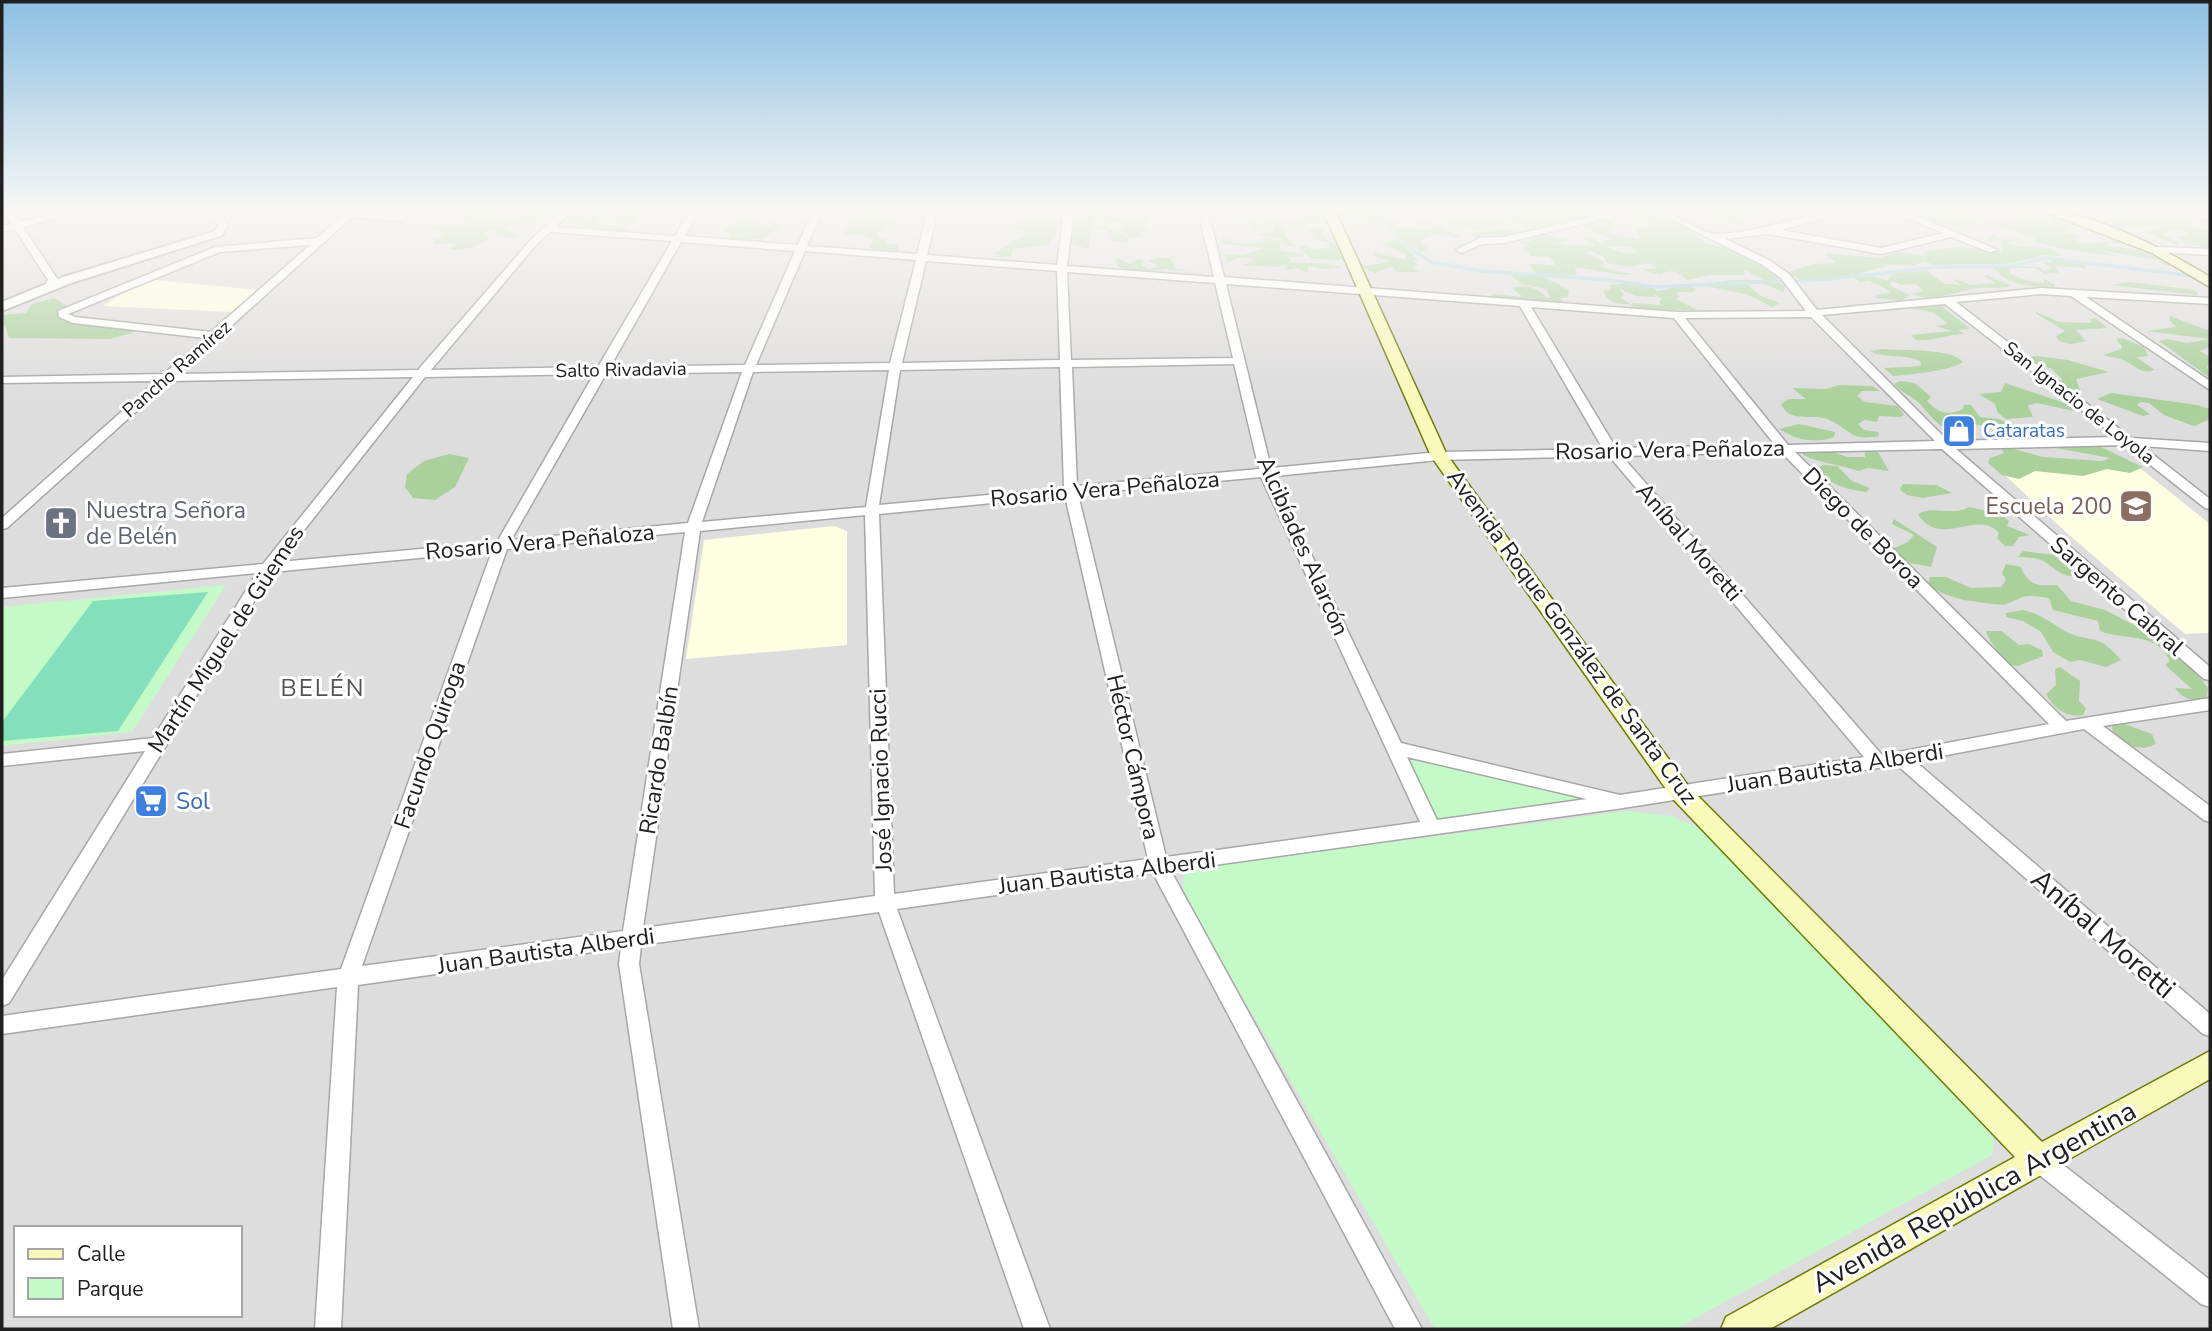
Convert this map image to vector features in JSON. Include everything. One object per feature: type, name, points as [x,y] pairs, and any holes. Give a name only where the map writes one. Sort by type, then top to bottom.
[{"type":"main road","name":"Avenida Roque González de Santa Cruz","points":[[1359,272],[1439,456],[1681,793],[2040,1161]]},
{"type":"main road","name":"Avenida República Argentina","points":[[1738,1329],[2210,1064]]},
{"type":"street","points":[[48,272],[53,280],[48,288]]},
{"type":"street","points":[[2,307],[97,272]]},
{"type":"street","points":[[161,272],[63,312],[63,315],[73,320],[215,336]]},
{"type":"street","name":"Pancho Ramírez","points":[[2,525],[286,272]]},
{"type":"street","name":"Martín Miguel de Güemes","points":[[2,997],[156,744],[268,567],[423,372],[508,272]]},
{"type":"street","name":"Facundo Quiroga","points":[[328,1329],[348,979],[501,546],[657,272]]},
{"type":"street","name":"Ricardo Balbín","points":[[686,1329],[629,964],[694,528],[749,368],[789,272]]},
{"type":"street","name":"José Ignacio Rucci","points":[[917,272],[895,367],[872,510],[885,902],[1037,1329]]},
{"type":"street","name":"Héctor Cámpora","points":[[1062,272],[1071,492],[1159,867],[1409,1329]]},
{"type":"street","points":[[1117,272],[1367,289],[1677,315],[1813,312],[1948,302],[2041,290],[2210,301]]},
{"type":"street","name":"Alcibíades Alarcón","points":[[1219,272],[1266,473],[1432,828]]},
{"type":"street","name":"Sargento Cabral","points":[[1778,272],[1793,285],[1813,312],[1962,462],[2210,675]]},
{"type":"street","points":[[2070,290],[2210,386]]},
{"type":"street","name":"San Ignacio de Loyola","points":[[1948,302],[2210,505]]},
{"type":"street","name":"Aníbal Moretti","points":[[1524,304],[1611,452],[1878,762]]},
{"type":"street","name":"Diego de Boroa","points":[[1677,315],[1784,448],[2062,727]]},
{"type":"street","name":"Salto Rivadavia","points":[[2,380],[169,375],[1240,361]]},
{"type":"street","name":"Rosario Vera Peñaloza","points":[[2,593],[1439,456],[2127,441],[2210,447]]},
{"type":"street","name":"Juan Bautista Alberdi","points":[[2,1025],[1623,802],[1878,762],[2062,727],[2210,704]]},
{"type":"street","points":[[2087,723],[2210,815]]},
{"type":"street","points":[[2,760],[156,744]]},
{"type":"street","points":[[1395,748],[1623,802]]},
{"type":"street","name":"Aníbal Moretti","points":[[1900,758],[2210,1027]]},
{"type":"street","points":[[2040,1161],[2210,1295]]},
{"type":"shaded area","points":[[2,272],[2210,272],[2210,1329],[2,1329]]},
{"type":"shaded area","points":[[145,279],[258,290],[232,312],[103,306]]},
{"type":"shaded area","points":[[2130,460],[2210,524],[2210,633],[2185,634],[2069,535],[1994,465]]},
{"type":"shaded area","points":[[834,526],[847,531],[847,645],[686,659],[704,540]]},
{"type":"green space","points":[[1518,272],[1536,274],[1535,272],[1576,272],[1577,275],[1538,274],[1569,290],[1568,297],[1561,298],[1564,304],[1494,298],[1492,294],[1523,297],[1512,288],[1521,286],[1551,298],[1546,289],[1521,284],[1512,276]]},
{"type":"green space","points":[[1674,272],[1745,272],[1744,275],[1710,275],[1687,280]]},
{"type":"green space","points":[[1749,272],[1773,272],[1781,277],[1771,281],[1786,285],[1783,292],[1762,283],[1745,283],[1761,296],[1780,303],[1772,307],[1749,295],[1701,285],[1731,280],[1764,280]]},
{"type":"green space","points":[[1788,272],[1864,272],[1858,274],[1887,280],[1894,273],[1928,272],[1944,284],[1961,285],[1956,279],[1971,285],[1995,283],[1984,276],[1987,275],[2012,286],[1978,288],[1926,298],[1913,293],[1924,291],[1915,284],[1901,285],[1893,281],[1889,285],[1910,295],[1901,301],[1876,298],[1875,295],[1892,292],[1869,281],[1859,282],[1854,278],[1856,274],[1810,280]]},
{"type":"green space","points":[[2010,272],[2032,282],[2045,283],[2043,278],[2055,287],[2029,286],[1998,273]]},
{"type":"green space","points":[[1636,282],[1655,287],[1656,291],[1684,286],[1697,289],[1693,292],[1676,292],[1679,297],[1676,299],[1697,310],[1636,310],[1631,307],[1632,303],[1661,305],[1659,301],[1662,299],[1654,294],[1655,297],[1636,296],[1618,288],[1624,294],[1621,298],[1630,304],[1621,304],[1611,301],[1603,291],[1611,290],[1610,285]]},
{"type":"green space","points":[[2130,282],[2195,290],[2198,295],[2110,285]]},
{"type":"green space","points":[[54,298],[72,309],[75,324],[132,328],[134,332],[110,339],[9,338],[5,325],[2,325],[2,315],[26,313],[32,304]]},
{"type":"green space","points":[[1939,304],[1970,329],[1958,330],[1964,334],[1916,340],[1911,335],[1952,331],[1936,326],[1948,324],[1934,313],[1903,306]]},
{"type":"green space","points":[[2035,313],[2059,322],[2091,323],[2091,319],[2095,318],[2108,328],[2076,330],[2086,341],[2071,344],[2059,341],[2056,336],[2065,331]]},
{"type":"green space","points":[[2170,316],[2210,331],[2210,339],[2147,331],[2176,327],[2169,320]]},
{"type":"green space","points":[[2122,338],[2144,347],[2148,356],[2136,357],[2155,370],[2143,371],[2122,360],[2103,355],[2121,349],[2122,346],[2116,339]]},
{"type":"green space","points":[[2168,339],[2187,343],[2210,339],[2210,347],[2200,351],[2210,357],[2210,365],[2207,366],[2210,378],[2159,341]]},
{"type":"green space","points":[[1883,349],[1938,352],[1949,354],[1963,362],[1940,370],[1893,376],[1884,368],[1921,366],[1920,361],[1870,351]]},
{"type":"green space","points":[[2035,356],[2068,360],[2109,372],[2076,379],[2080,390],[2065,389],[2060,383],[2062,379],[2052,369],[2026,358]]},
{"type":"green space","points":[[1900,381],[1915,383],[1931,397],[1927,401],[1939,411],[1948,413],[1963,409],[1964,405],[1971,405],[1980,417],[1999,419],[2010,425],[1996,428],[1962,422],[1948,430],[1894,384]]},
{"type":"green space","points":[[2005,383],[2071,405],[2074,411],[2037,403],[2028,405],[2033,417],[2006,419],[1998,413],[1995,404],[1979,394],[2001,392]]},
{"type":"green space","points":[[1839,385],[1872,386],[1880,391],[1862,391],[1857,396],[1865,402],[1898,406],[1904,415],[1879,416],[1877,422],[1865,420],[1858,424],[1864,430],[1878,432],[1879,436],[1861,437],[1821,417],[1790,414],[1781,404],[1789,399],[1806,399],[1792,388],[1826,389]]},
{"type":"green space","points":[[2111,393],[2197,405],[2210,409],[2210,419],[2194,426],[2164,415],[2149,403],[2140,402],[2137,405],[2150,414],[2143,416],[2097,399]]},
{"type":"green space","points":[[1799,424],[1835,432],[1834,437],[1806,440],[1779,429]]},
{"type":"green space","points":[[2083,443],[2101,447],[2143,467],[2130,473],[2107,469],[2083,476],[2035,471],[2019,479],[2002,475],[1988,463],[1990,458],[2004,453],[1999,445],[2043,457],[2102,461],[2110,458],[2045,446]]},
{"type":"green space","points":[[1870,449],[1878,452],[1889,471],[1868,468],[1858,471],[1810,458],[1803,455],[1802,451],[1828,450],[1847,457],[1865,457],[1865,451]]},
{"type":"green space","points":[[449,454],[469,458],[455,487],[435,500],[413,498],[405,487],[407,474],[424,461]]},
{"type":"green space","points":[[1824,465],[1837,466],[1852,481],[1870,488],[1866,492],[1832,482],[1816,468]]},
{"type":"green space","points":[[1903,484],[1936,485],[1952,493],[1923,498],[1907,495],[1900,490]]},
{"type":"green space","points":[[1969,507],[2001,514],[2009,521],[2007,526],[2030,535],[2019,537],[2013,546],[2005,546],[1997,538],[1999,533],[1990,526],[1980,524],[1938,529],[1927,525],[1918,515],[1928,511],[1956,511]]},
{"type":"green space","points":[[1894,519],[1937,547],[1931,567],[1910,563],[1892,549],[1908,542],[1914,535],[1892,524]]},
{"type":"green space","points":[[2023,551],[2054,555],[2076,574],[2071,576],[2058,572],[2041,560],[2018,557]]},
{"type":"green space","points":[[2006,564],[2021,567],[2027,578],[2035,583],[2057,585],[2071,601],[2105,610],[2155,636],[2191,667],[2208,688],[2206,698],[2189,699],[2178,692],[2175,688],[2192,689],[2165,665],[2170,661],[2157,645],[2139,638],[2100,631],[2098,621],[2053,610],[2049,598],[2029,596],[2004,605],[1974,602],[1955,598],[1928,585],[1930,577],[1946,577],[1971,588],[2001,587],[2006,580],[2002,573]]},
{"type":"green space","points":[[226,585],[132,732],[2,746],[2,607]]},
{"type":"green space","points":[[208,592],[118,731],[2,741],[2,722],[93,601]]},
{"type":"green space","points":[[2023,610],[2072,634],[2104,644],[2121,660],[2106,667],[2080,660],[2070,662],[2053,652],[2041,632],[2023,621],[2006,617],[2006,613]]},
{"type":"green space","points":[[1986,631],[2001,631],[2019,645],[2029,644],[2042,650],[2043,656],[2018,666],[2009,665]]},
{"type":"green space","points":[[2060,667],[2080,681],[2079,701],[2086,708],[2083,715],[2071,715],[2061,711],[2052,704],[2046,694],[2056,685],[2055,669]]},
{"type":"green space","points":[[2119,722],[2152,734],[2156,744],[2145,748],[2134,747],[2113,735],[2112,726]]},
{"type":"green space","points":[[1407,756],[1577,795],[1580,799],[1574,804],[1441,823],[1435,819]]},
{"type":"green space","points":[[1626,811],[1672,816],[1703,830],[1985,1124],[1994,1139],[1992,1155],[1676,1329],[1435,1329],[1188,903],[1183,892],[1184,875],[1201,867]]},
{"type":"waterway","points":[[1497,272],[1610,280],[1655,287],[1831,279],[1892,272]]},
{"type":"waterway","points":[[2162,272],[2210,278]]},
{"type":"place","name":"Cataratas","points":[[1959,431]]},
{"type":"place","name":"Escuela 200","points":[[2136,506]]},
{"type":"place","name":"Nuestra Señora de Belén","points":[[61,523]]},
{"type":"place","name":"Sol","points":[[151,801]]},
{"type":"district","name":"BELÉN","points":[[323,688]]}]
